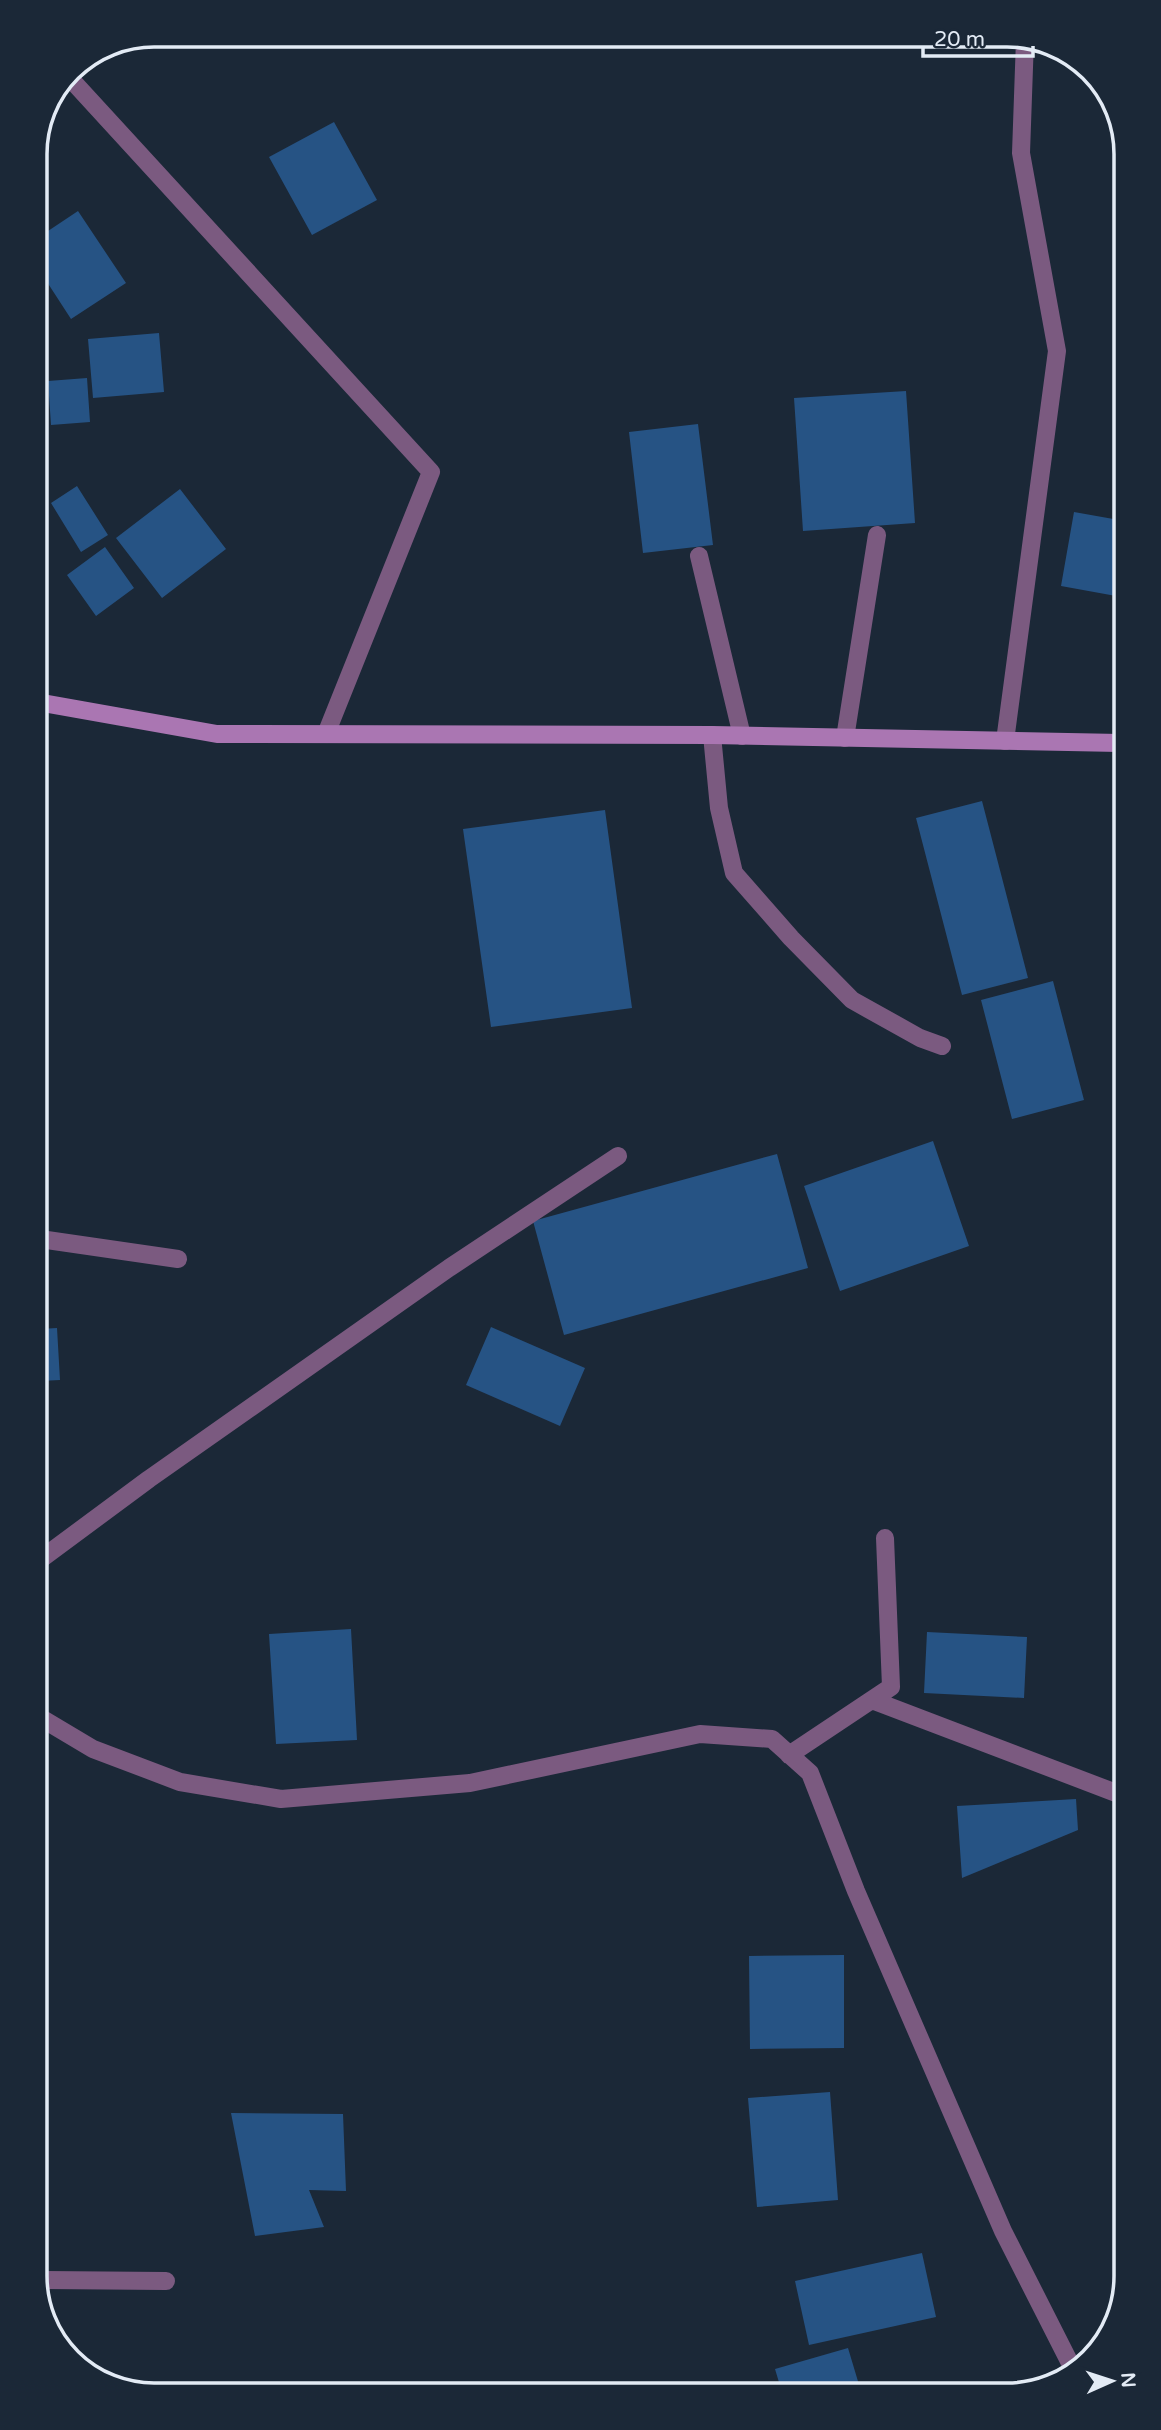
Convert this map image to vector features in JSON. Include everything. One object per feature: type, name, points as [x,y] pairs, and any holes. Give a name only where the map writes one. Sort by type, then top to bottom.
[{"type":"main road","points":[[47,704],[217,734],[712,735],[1114,743]]},
{"type":"street","points":[[1005,741],[1057,351],[1021,153],[1025,49]]},
{"type":"street","points":[[75,83],[431,472],[326,734]]},
{"type":"street","points":[[845,737],[877,536]]},
{"type":"street","points":[[699,556],[742,736]]},
{"type":"street","points":[[712,735],[719,808],[734,873],[790,938],[852,1000],[920,1038],[942,1046]]},
{"type":"street","points":[[47,1555],[449,1268],[618,1156]]},
{"type":"street","points":[[47,1240],[178,1259]]},
{"type":"street","points":[[789,1755],[891,1687],[885,1538]]},
{"type":"street","points":[[872,1700],[1114,1792]]},
{"type":"street","points":[[47,1722],[93,1749],[180,1782],[281,1799],[470,1783],[700,1734],[772,1739],[810,1773],[856,1891],[1003,2231],[1070,2362]]},
{"type":"street","points":[[47,2280],[166,2281]]},
{"type":"building","points":[[334,122],[377,200],[312,235],[269,157]]},
{"type":"building","points":[[78,211],[126,283],[71,319],[47,282],[47,232]]},
{"type":"building","points":[[159,333],[164,392],[93,398],[88,339]]},
{"type":"building","points":[[87,378],[90,422],[51,425],[48,381]]},
{"type":"building","points":[[906,391],[915,523],[803,531],[794,398]]},
{"type":"building","points":[[698,424],[713,545],[643,553],[629,432]]},
{"type":"building","points":[[77,486],[108,535],[81,552],[51,503]]},
{"type":"building","points":[[180,489],[226,549],[162,598],[116,538]]},
{"type":"building","points":[[1074,512],[1114,519],[1114,596],[1061,586]]},
{"type":"building","points":[[105,547],[134,588],[96,616],[67,575]]},
{"type":"building","points":[[982,801],[1028,978],[962,995],[916,818]]},
{"type":"building","points":[[605,810],[632,1008],[491,1027],[463,829]]},
{"type":"building","points":[[1053,981],[1084,1100],[1012,1119],[981,1000]]},
{"type":"building","points":[[933,1141],[969,1246],[840,1291],[804,1186]]},
{"type":"building","points":[[777,1154],[808,1268],[564,1335],[533,1221]]},
{"type":"building","points":[[491,1327],[585,1368],[560,1426],[466,1385]]},
{"type":"building","points":[[57,1328],[60,1380],[47,1381],[47,1329]]},
{"type":"building","points":[[351,1629],[357,1740],[276,1744],[269,1634]]},
{"type":"building","points":[[927,1632],[1027,1637],[1024,1698],[924,1693]]},
{"type":"building","points":[[1076,1799],[1078,1830],[962,1878],[957,1806]]},
{"type":"building","points":[[844,1955],[844,2048],[750,2049],[749,1956]]},
{"type":"building","points":[[830,2092],[838,2200],[757,2207],[748,2098]]},
{"type":"building","points":[[231,2113],[343,2114],[346,2191],[309,2190],[324,2227],[255,2236]]},
{"type":"building","points":[[922,2253],[936,2317],[809,2345],[795,2281]]},
{"type":"building","points":[[848,2348],[858,2383],[779,2383],[775,2369]]}]
